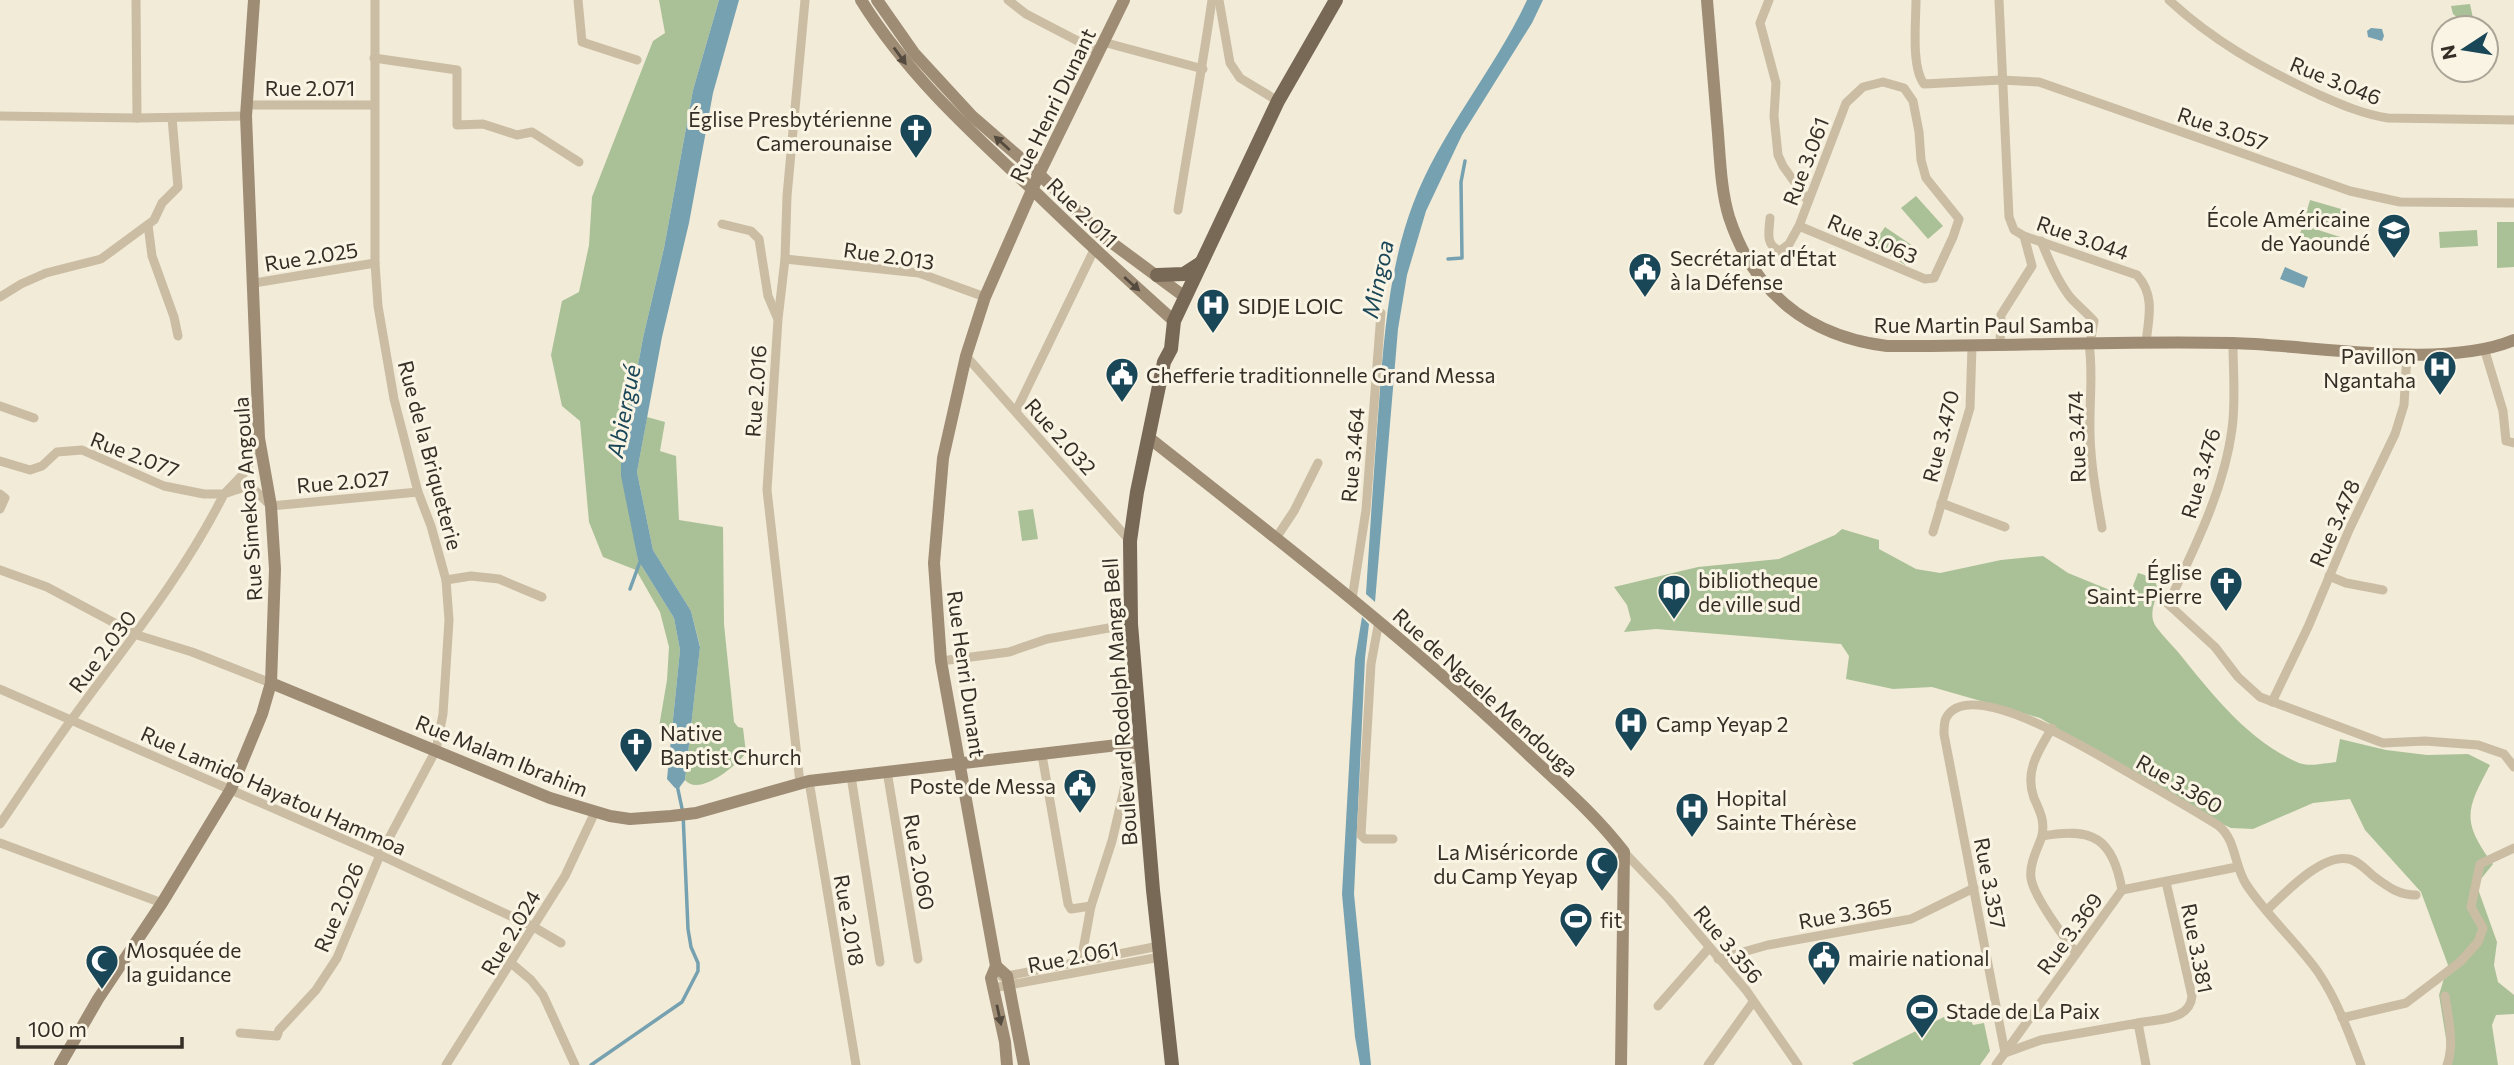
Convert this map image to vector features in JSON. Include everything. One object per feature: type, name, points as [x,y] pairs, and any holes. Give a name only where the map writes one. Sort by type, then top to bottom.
[{"type":"main road","name":"Boulevard Rodolph Manga Bell","points":[[1172,1065],[1137,740],[1130,541],[1137,492],[1164,362],[1171,349],[1174,321],[1278,101],[1336,0]]},
{"type":"main road","points":[[1157,275],[1184,274],[1202,263]]},
{"type":"street","points":[[136,0],[137,118]]},
{"type":"street","name":"Rue Simekoa Angoula","points":[[60,1065],[98,999],[163,904],[231,789],[262,714],[271,683],[275,569],[271,506],[259,438],[246,111],[254,0]]},
{"type":"street","name":"Rue de la Briqueterie","points":[[375,0],[375,263],[378,306],[394,399],[418,492],[446,580],[449,620],[447,674],[436,750]]},
{"type":"street","points":[[578,0],[582,43],[637,60]]},
{"type":"street","name":"Rue 2.016","points":[[804,782],[767,507],[787,196],[805,0]]},
{"type":"street","name":"Rue 2.011","points":[[861,0],[905,62],[931,93],[1094,250],[1174,321]]},
{"type":"street","name":"Rue 2.011","points":[[877,0],[914,53],[972,116],[1039,174],[1104,237],[1185,297]]},
{"type":"street","points":[[1008,0],[1026,15],[1101,47],[1203,69]]},
{"type":"street","name":"Rue Henri Dunant","points":[[1007,1065],[941,661],[934,564],[938,502],[947,437],[966,356],[985,297],[1039,174],[1124,0]]},
{"type":"street","points":[[1178,210],[1203,69],[1212,0]]},
{"type":"street","points":[[1219,0],[1230,63],[1240,78],[1278,101]]},
{"type":"street","name":"Rue Martin Paul Samba","points":[[1707,0],[1721,165],[1729,215],[1745,255],[1767,289],[1805,321],[1839,337],[1887,346],[2233,343],[2407,354],[2448,353],[2514,340]]},
{"type":"street","points":[[1769,0],[1760,23],[1776,83],[1774,116],[1778,155],[1808,201]]},
{"type":"street","name":"Rue 3.057","points":[[1916,0],[1917,63],[1919,77],[1924,84],[2001,80],[2039,82],[2350,191],[2386,201],[2514,203]]},
{"type":"street","points":[[1999,0],[2001,80]]},
{"type":"street","name":"Rue 3.046","points":[[2169,0],[2193,23],[2267,70],[2369,116],[2514,120]]},
{"type":"street","points":[[374,58],[457,70],[457,125],[483,124],[517,135],[532,132],[579,162]]},
{"type":"street","name":"Rue 3.044","points":[[2001,80],[2009,217],[2014,230],[2024,236],[2137,275],[2145,284],[2151,301],[2146,342]]},
{"type":"street","name":"Rue 3.061","points":[[1770,218],[1769,241],[1773,248],[1780,251],[1789,244],[1799,226],[1846,103],[1863,87],[1883,82],[1904,88]]},
{"type":"street","name":"Rue 3.063","points":[[1799,226],[1925,278],[1934,278],[1954,237],[1959,219],[1926,178],[1913,102],[1904,88]]},
{"type":"street","name":"Rue 2.071","points":[[0,116],[172,118],[246,111],[374,105]]},
{"type":"street","points":[[0,297],[21,284],[46,274],[101,259],[156,218],[162,203],[178,187],[172,118]]},
{"type":"street","points":[[722,224],[751,231],[760,239],[768,296],[778,319]]},
{"type":"street","points":[[148,225],[152,256],[166,292],[178,336]]},
{"type":"street","points":[[2000,346],[2001,315],[2032,266],[2024,236]]},
{"type":"street","name":"Rue 3.474","points":[[2040,241],[2072,300],[2094,321],[2090,344],[2093,366],[2091,457],[2102,528]]},
{"type":"street","points":[[1016,411],[1094,250]]},
{"type":"street","name":"Rue 2.013","points":[[785,259],[919,274],[985,297]]},
{"type":"street","name":"Rue 2.025","points":[[254,283],[375,263]]},
{"type":"street","name":"Rue 3.464","points":[[1354,602],[1366,510],[1381,313]]},
{"type":"street","name":"Rue 3.476","points":[[2233,343],[2232,428],[2224,465],[2203,529],[2168,604],[2215,647],[2238,677],[2260,696],[2272,702]]},
{"type":"street","name":"Rue 3.470","points":[[1933,532],[1970,408],[1972,347]]},
{"type":"street","points":[[2484,348],[2503,411],[2506,441],[2514,443]]},
{"type":"street","name":"Rue 3.478","points":[[2272,702],[2395,434],[2404,405],[2407,354]]},
{"type":"street","name":"Rue 2.032","points":[[966,356],[1130,541]]},
{"type":"street","points":[[0,406],[34,418]]},
{"type":"street","name":"Rue de Nguele Mendouga","points":[[1148,437],[1376,619],[1531,758],[1606,829],[1624,852]]},
{"type":"street","name":"Rue 2.030","points":[[0,824],[71,720],[136,635],[190,557],[224,494],[247,470],[259,438]]},
{"type":"street","name":"Rue 2.077","points":[[0,461],[30,470],[42,466],[57,452],[82,450],[164,486],[204,494],[224,494]]},
{"type":"street","points":[[1276,538],[1294,511],[1318,463]]},
{"type":"street","points":[[224,494],[246,486],[252,487],[271,506]]},
{"type":"street","name":"Rue 2.027","points":[[271,506],[418,492]]},
{"type":"street","points":[[0,509],[4,503],[1,495]]},
{"type":"street","points":[[1941,503],[2005,527]]},
{"type":"street","name":"Rue Malam Ibrahim","points":[[0,570],[47,587],[136,635],[192,652],[271,683],[550,798],[595,812],[630,819],[696,813],[804,782],[1042,755],[1137,740]]},
{"type":"street","points":[[446,580],[471,576],[499,579],[542,597]]},
{"type":"street","points":[[2329,576],[2346,583],[2383,590]]},
{"type":"street","points":[[1376,619],[1360,835],[1365,839],[1393,839]]},
{"type":"street","points":[[941,661],[1009,652],[1047,639],[1131,624]]},
{"type":"street","name":"Rue Lamido Hayatou Hammoa","points":[[0,689],[380,855],[532,926],[561,943]]},
{"type":"street","points":[[2272,702],[2383,743],[2425,741],[2478,744],[2504,754],[2514,767]]},
{"type":"street","name":"Rue 3.360","points":[[1945,719],[1952,710],[1984,705],[2052,729],[2220,826],[2227,832],[2237,867],[2246,884],[2317,971],[2335,999],[2361,1065]]},
{"type":"street","name":"Rue 3.357","points":[[1945,719],[1944,734],[1951,774],[2005,1053]]},
{"type":"street","points":[[2052,729],[2036,755],[2031,771],[2031,787],[2042,812],[2044,825],[2031,868],[2031,879],[2037,893],[2076,953]]},
{"type":"street","points":[[1081,961],[1091,906],[1112,841],[1137,740]]},
{"type":"street","name":"Rue 2.026","points":[[240,1032],[277,1036],[279,1030],[316,990],[344,943],[380,855],[436,750]]},
{"type":"street","points":[[1042,755],[1068,904],[1071,909],[1091,906]]},
{"type":"street","name":"Rue 2.060","points":[[887,771],[918,959]]},
{"type":"street","points":[[851,776],[880,962]]},
{"type":"street","name":"Rue 2.018","points":[[804,782],[856,1065]]},
{"type":"street","name":"Rue 2.024","points":[[446,1065],[565,876],[595,812]]},
{"type":"street","points":[[2042,836],[2074,831],[2091,836],[2110,849],[2119,869],[2122,890],[2237,867]]},
{"type":"street","points":[[0,843],[163,904]]},
{"type":"street","points":[[2342,1018],[2406,1003],[2460,962],[2478,942],[2483,928],[2471,907],[2480,864],[2514,848]]},
{"type":"street","points":[[1621,1065],[1624,852]]},
{"type":"street","name":"Rue 3.356","points":[[1624,852],[1668,898],[1754,1002],[1798,1065]]},
{"type":"street","points":[[2267,910],[2297,881],[2312,871],[2332,861],[2347,858],[2402,895],[2416,895]]},
{"type":"street","name":"Rue 3.381","points":[[2138,1023],[2184,1014],[2191,1006],[2192,996],[2166,882]]},
{"type":"street","name":"Rue 3.365","points":[[1718,959],[1768,945],[1911,919],[1974,888]]},
{"type":"street","name":"Rue 3.369","points":[[1996,1065],[2122,890]]},
{"type":"street","points":[[1658,1006],[1709,948]]},
{"type":"street","name":"Rue 2.061","points":[[1008,981],[1081,961],[1159,952]]},
{"type":"street","name":"Rue 2.061","points":[[994,977],[1008,981],[1159,952]]},
{"type":"street","points":[[511,964],[531,980],[543,995],[575,1065]]},
{"type":"street","points":[[994,977],[1008,981],[1024,1065]]},
{"type":"street","points":[[2445,996],[2450,1043],[2447,1065]]},
{"type":"street","points":[[1708,1065],[1754,1002]]},
{"type":"street","points":[[2005,1053],[2041,1040],[2138,1023],[2146,1065]]},
{"type":"green space","points":[[659,0],[719,0],[693,90],[621,457],[638,560],[674,618],[680,650],[672,729],[659,727],[667,680],[669,647],[660,612],[636,570],[603,557],[589,522],[580,421],[562,406],[551,355],[562,301],[579,292],[589,245],[592,197],[653,41],[665,33]]},
{"type":"green space","points":[[2470,4],[2472,14],[2453,14],[2451,6]]},
{"type":"green space","points":[[1916,196],[1943,226],[1928,239],[1901,208]]},
{"type":"green space","points":[[2310,200],[2348,211],[2342,228],[2305,217]]},
{"type":"green space","points":[[2497,222],[2514,222],[2514,267],[2497,268]]},
{"type":"green space","points":[[2303,225],[2340,237],[2335,254],[2297,242]]},
{"type":"green space","points":[[1885,227],[1916,248],[1905,265],[1873,244]]},
{"type":"green space","points":[[2477,230],[2478,246],[2440,248],[2439,232]]},
{"type":"green space","points":[[647,417],[665,422],[660,451],[676,456],[679,520],[723,527],[724,624],[734,722],[743,728],[746,753],[726,772],[699,785],[685,780],[700,646],[691,611],[653,550],[637,472]]},
{"type":"green space","points":[[1033,509],[1038,539],[1022,541],[1018,511]]},
{"type":"green space","points":[[1842,529],[1879,540],[1879,549],[1916,569],[1940,573],[2001,560],[2043,556],[2068,573],[2117,593],[2131,591],[2138,573],[2150,577],[2157,589],[2152,612],[2159,631],[2232,715],[2263,742],[2299,763],[2312,765],[2336,762],[2340,739],[2386,750],[2427,755],[2468,754],[2490,765],[2476,793],[2471,815],[2476,837],[2493,864],[2481,879],[2478,889],[2497,942],[2494,965],[2498,982],[2514,995],[2514,1014],[2496,1015],[2492,1025],[2498,1065],[2446,1065],[2449,1057],[2439,995],[2448,965],[2421,892],[2365,830],[2350,799],[2313,803],[2253,829],[2231,828],[2201,814],[2040,718],[1932,687],[1893,689],[1846,679],[1849,656],[1841,644],[1656,629],[1624,632],[1631,620],[1627,605],[1614,587],[1698,567],[1779,559],[1835,535]]},
{"type":"green space","points":[[1958,1010],[1967,1012],[1973,1025],[1984,1023],[1990,1051],[1980,1065],[1852,1063]]},
{"type":"water","points":[[719,0],[739,0],[713,93],[637,472],[653,550],[691,611],[700,647],[685,780],[679,788],[675,788],[667,779],[680,650],[674,618],[638,560],[621,476],[621,457],[693,90]]},
{"type":"water","points":[[1527,0],[1543,0],[1532,23],[1462,135],[1426,211],[1407,275],[1398,329],[1375,602],[1366,594],[1372,499],[1386,327],[1398,253],[1413,204],[1438,151]]},
{"type":"water","points":[[2371,28],[2382,29],[2382,41],[2368,37],[2367,31]]},
{"type":"water","points":[[2285,267],[2308,277],[2304,288],[2280,279]]},
{"type":"water","points":[[1362,617],[1369,624],[1365,658],[1354,894],[1371,1065],[1360,1065],[1355,1037],[1342,894],[1355,659]]},
{"type":"waterway","points":[[1448,259],[1462,258],[1461,182],[1465,161]]},
{"type":"waterway","points":[[630,589],[641,559]]},
{"type":"waterway","name":"Abiergué","points":[[591,1065],[682,1002],[698,971],[688,929],[683,813],[677,785]]},
{"type":"place","name":"Église Presbytérienne Camerounaise","points":[[916,160]]},
{"type":"place","name":"École Américaine de Yaoundé","points":[[2394,260]]},
{"type":"place","name":"Secrétariat d'État à la Défense","points":[[1645,299]]},
{"type":"place","name":"SIDJE LOIC","points":[[1213,335]]},
{"type":"place","name":"Pavillon Ngantaha","points":[[2440,397]]},
{"type":"place","name":"Chefferie traditionnelle Grand Messa","points":[[1122,404]]},
{"type":"place","name":"Église Saint-Pierre","points":[[2226,613]]},
{"type":"place","name":"bibliotheque de ville sud","points":[[1674,621]]},
{"type":"place","name":"Camp Yeyap 2","points":[[1631,753]]},
{"type":"place","name":"Native Baptist Church","points":[[636,774]]},
{"type":"place","name":"Poste de Messa","points":[[1080,815]]},
{"type":"place","name":"Hopital Sainte Thérèse","points":[[1692,839]]},
{"type":"place","name":"La Miséricorde du Camp Yeyap","points":[[1602,893]]},
{"type":"place","name":"fit","points":[[1576,949]]},
{"type":"place","name":"mairie national","points":[[1824,987]]},
{"type":"place","name":"Mosquée de la guidance","points":[[102,991]]},
{"type":"place","name":"Stade de La Paix","points":[[1922,1040]]},
{"type":"water label","name":"Mingoa","points":[[1377,279]]}]
